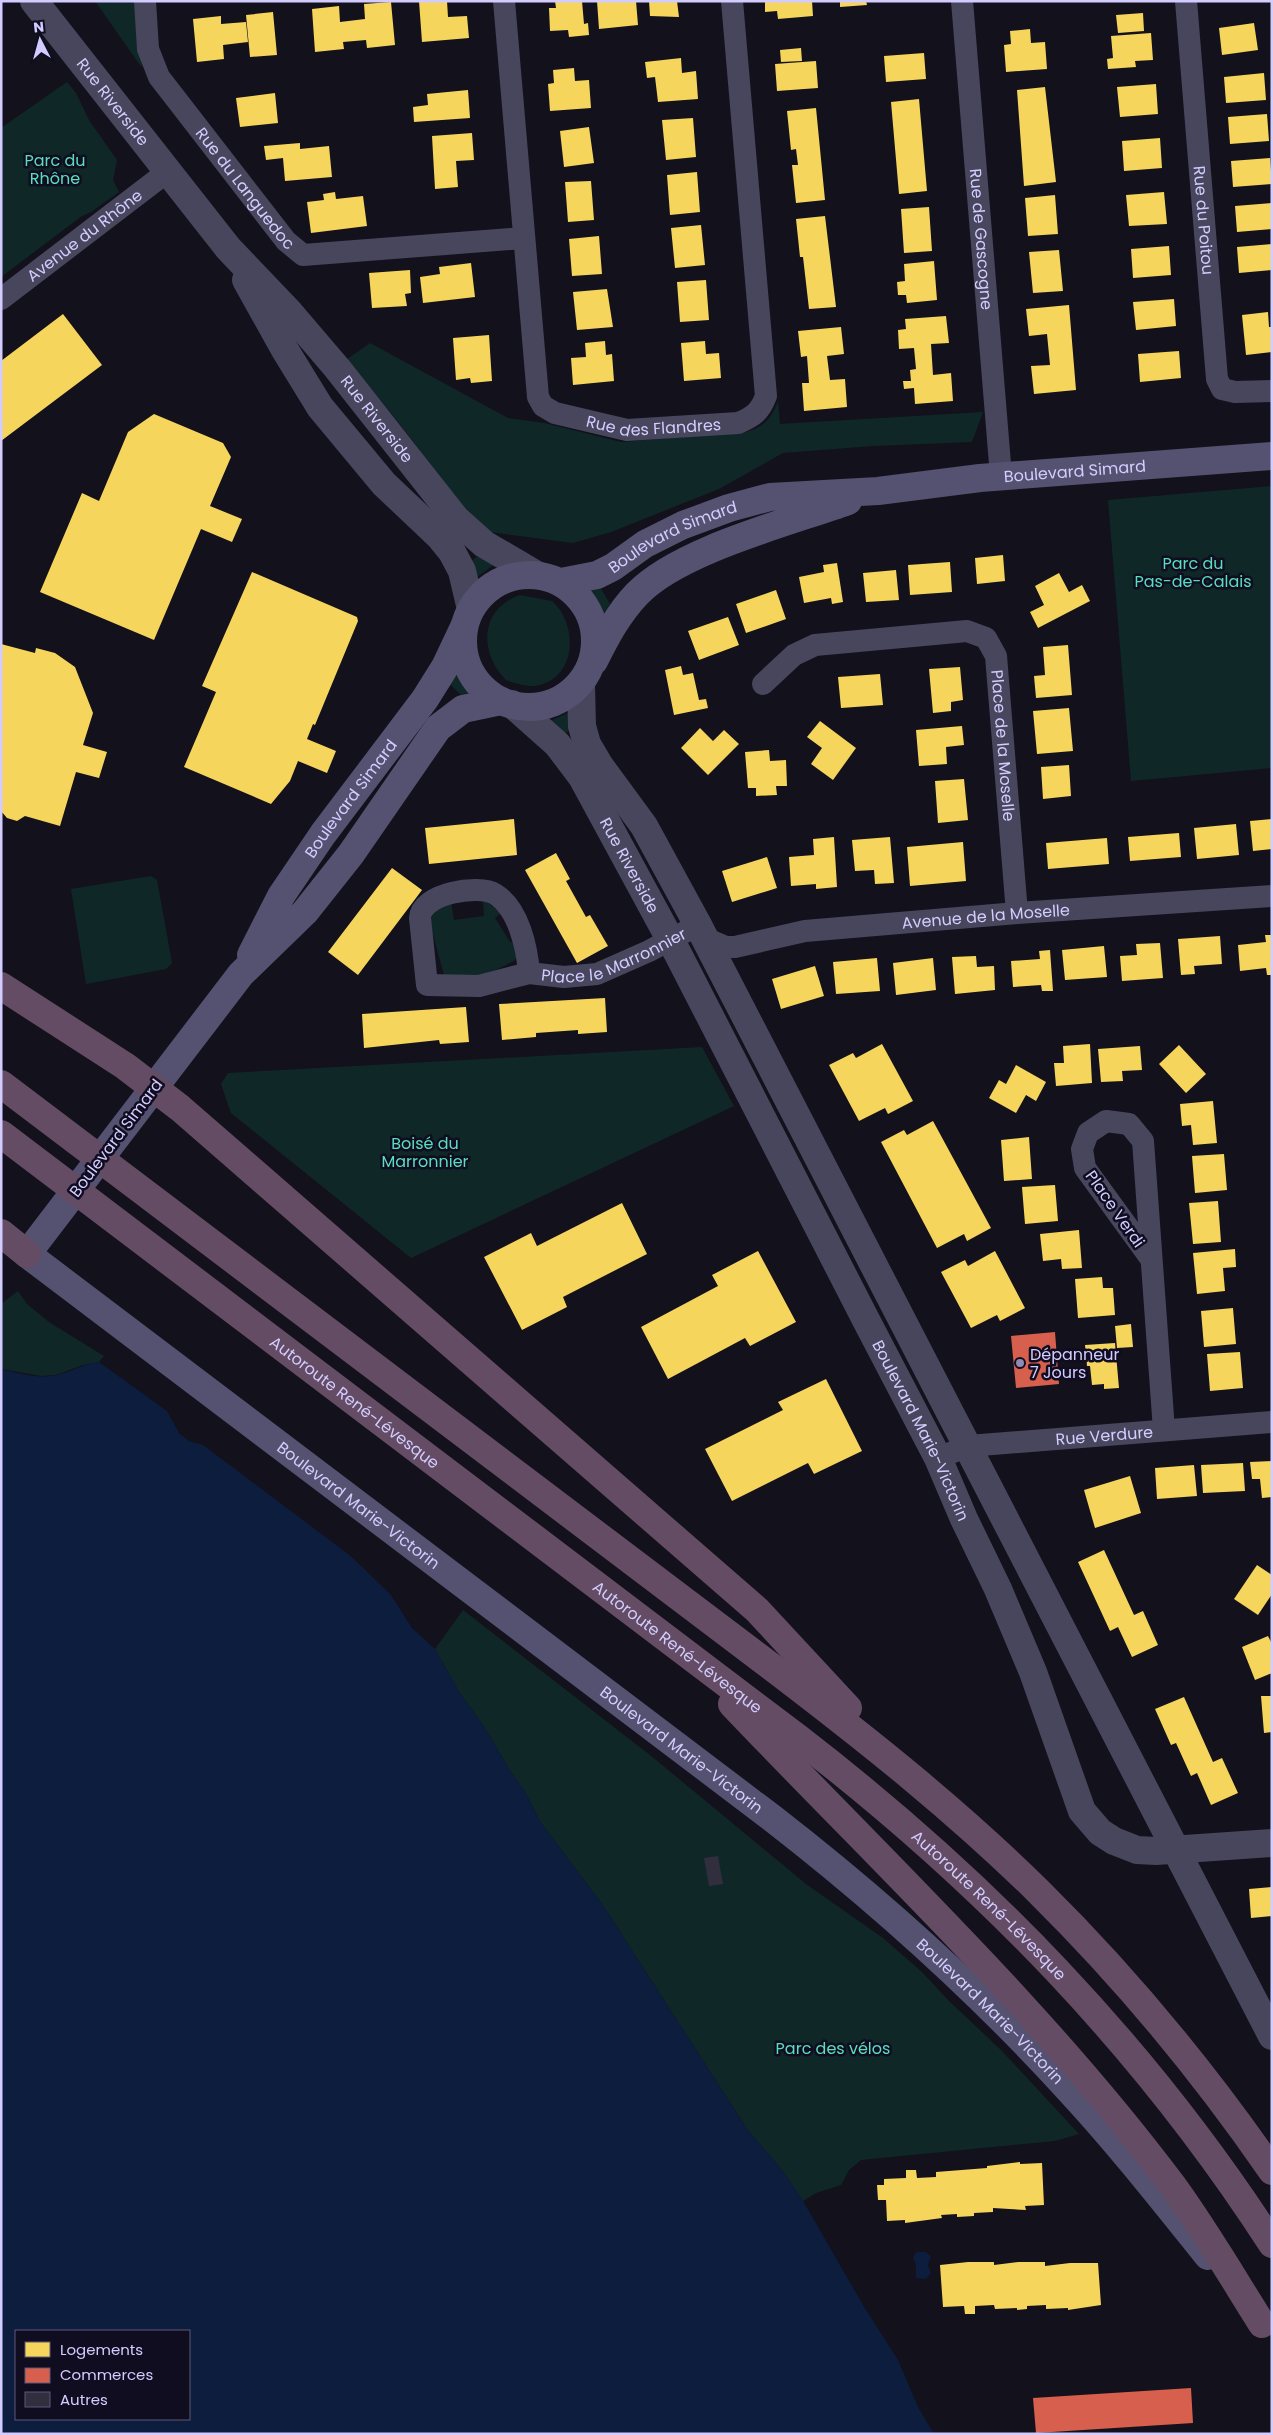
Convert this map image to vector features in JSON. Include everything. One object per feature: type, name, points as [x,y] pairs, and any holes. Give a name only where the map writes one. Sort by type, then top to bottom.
[{"type":"highway","points":[[1,986],[125,1066],[154,1088],[524,1405],[757,1610],[908,1773]]},
{"type":"highway","points":[[1,1084],[789,1680],[908,1773],[1026,1879],[1108,1965],[1192,2063],[1272,2171]]},
{"type":"highway","name":"Autoroute René-Lévesque","points":[[1,1134],[676,1645],[886,1807],[952,1865],[1016,1927],[1093,2008],[1143,2067],[1217,2163],[1272,2244]]},
{"type":"highway","points":[[1,1232],[27,1254]]},
{"type":"highway","points":[[676,1645],[840,1818],[969,1947],[1066,2055],[1173,2187],[1262,2324]]},
{"type":"main road","name":"Boulevard Simard","points":[[549,579],[581,580],[603,573],[650,541],[697,519],[770,497],[878,491],[1001,476],[1272,456]]},
{"type":"main road","name":"Boulevard Simard","points":[[586,676],[609,631],[625,608],[638,593],[657,578],[722,546],[878,491]]},
{"type":"main road","points":[[513,576],[549,579],[579,598],[590,619],[594,644],[586,676],[571,695],[550,705],[527,707],[506,702],[484,690],[471,670],[464,644],[468,615],[482,590],[497,580],[513,576]]},
{"type":"main road","name":"Boulevard Simard","points":[[242,974],[281,896],[322,834],[425,699],[445,667],[468,615]]},
{"type":"main road","name":"Boulevard Simard","points":[[27,1254],[242,974],[305,912],[374,823],[438,728],[463,709],[506,702]]},
{"type":"main road","name":"Boulevard Marie-Victorin","points":[[27,1254],[772,1818],[883,1909],[956,1973],[1072,2092],[1136,2167],[1262,2324]]},
{"type":"street","name":"Rue Riverside","points":[[34,1],[228,248],[290,313],[332,362],[463,526],[484,544],[549,579]]},
{"type":"street","name":"Rue du Languedoc","points":[[145,1],[148,49],[159,77],[286,240],[302,256],[523,238]]},
{"type":"street","name":"Rue des Flandres","points":[[504,1],[538,397],[543,406],[555,413],[627,430],[738,422],[752,417],[761,408],[766,396],[732,1]]},
{"type":"street","name":"Rue de Gascogne","points":[[962,1],[1001,476]]},
{"type":"street","name":"Rue du Poitou","points":[[1186,1],[1217,379],[1222,389],[1234,392],[1272,391]]},
{"type":"street","name":"Avenue du Rhône","points":[[1,299],[167,172]]},
{"type":"street","name":"Rue Riverside","points":[[228,248],[320,408],[370,468],[439,536],[452,552],[462,571],[468,615]]},
{"type":"street","name":"Place de la Moselle","points":[[763,684],[794,655],[815,645],[967,630],[986,638],[996,656],[1017,913]]},
{"type":"street","name":"Rue Riverside","points":[[586,676],[582,726],[587,744],[600,766],[639,818],[760,1044]]},
{"type":"street","name":"Rue Riverside","points":[[506,702],[546,733],[574,764],[670,940],[725,1046]]},
{"type":"street","name":"Place le Marronnier","points":[[528,973],[528,952],[522,932],[507,906],[497,895],[484,890],[438,896],[422,909],[420,918],[427,985],[479,986],[528,973],[564,977],[596,974],[670,940],[701,931]]},
{"type":"street","name":"Avenue de la Moselle","points":[[701,931],[731,948],[749,946],[805,931],[1017,913],[1272,896]]},
{"type":"street","name":"Boulevard Marie-Victorin","points":[[760,1044],[1272,2036]]},
{"type":"street","name":"Boulevard Marie-Victorin","points":[[725,1046],[938,1458],[1030,1665],[1082,1811],[1100,1832],[1127,1848],[1146,1851],[1175,1849]]},
{"type":"street","name":"Place Verdi","points":[[1151,1259],[1085,1168],[1082,1149],[1088,1133],[1106,1121],[1129,1124],[1143,1141],[1164,1430]]},
{"type":"street","name":"Rue Verdure","points":[[938,1458],[968,1446],[1272,1422]]},
{"type":"street","points":[[1175,1849],[1272,1843]]},
{"type":"green space","points":[[95,1],[136,1],[142,68]]},
{"type":"green space","name":"Parc du Rhône","points":[[67,82],[76,93],[89,120],[117,160],[113,180],[119,192],[91,212],[82,216],[1,277],[1,128]]},
{"type":"green space","points":[[370,343],[508,418],[544,423],[621,442],[746,432],[766,421],[778,401],[780,424],[983,412],[972,442],[873,446],[783,453],[719,489],[611,532],[573,543],[490,532],[481,525],[457,499],[399,423],[346,360]]},
{"type":"green space","name":"Parc du Pas-de-Calais","points":[[1272,486],[1272,768],[1131,781],[1108,500]]},
{"type":"green space","points":[[482,553],[495,564],[471,581],[470,562]]},
{"type":"green space","points":[[600,587],[610,604],[601,617],[584,593]]},
{"type":"green space","points":[[520,595],[552,601],[560,610],[569,634],[570,647],[567,659],[561,670],[552,679],[536,686],[523,685],[506,680],[497,669],[488,645],[490,621],[497,610]]},
{"type":"green space","points":[[458,671],[462,673],[474,691],[461,695],[450,684]]},
{"type":"green space","points":[[572,711],[575,728],[561,735],[550,721]]},
{"type":"green space","points":[[151,876],[157,880],[172,963],[166,969],[86,984],[71,889]]},
{"type":"green space","points":[[483,899],[501,913],[495,918],[510,942],[515,941],[518,955],[515,960],[506,965],[481,975],[464,977],[444,975],[430,923],[436,905],[451,902],[454,920],[484,916]]},
{"type":"green space","name":"Boisé du Marronnier","points":[[702,1047],[734,1106],[411,1258],[231,1113],[221,1084],[228,1073]]},
{"type":"green space","points":[[18,1291],[27,1304],[49,1322],[104,1356],[99,1362],[83,1365],[56,1375],[41,1376],[1,1369],[1,1304]]},
{"type":"green space","name":"Parc des vélos","points":[[463,1610],[650,1755],[806,1884],[883,1938],[922,1972],[948,2000],[1002,2051],[1079,2134],[1055,2141],[861,2160],[849,2170],[841,2185],[816,2193],[803,2201],[785,2174],[747,2129],[602,1904],[541,1823],[524,1790],[458,1690],[435,1649]]},
{"type":"water","points":[[99,1362],[167,1411],[179,1433],[189,1441],[203,1445],[352,1557],[391,1595],[412,1628],[435,1649],[458,1690],[524,1790],[541,1823],[602,1904],[747,2129],[785,2174],[803,2201],[866,2310],[898,2360],[918,2407],[934,2434],[1,2434],[1,1369],[29,1375],[50,1376],[62,1374]]},
{"type":"water","points":[[916,2252],[926,2252],[931,2256],[928,2265],[931,2273],[926,2279],[916,2278],[916,2265],[913,2258]]},
{"type":"building: Logements","points":[[419,1],[447,1],[448,17],[467,16],[469,38],[422,42]]},
{"type":"building: Logements","points":[[555,1],[582,1],[584,24],[588,23],[589,35],[569,37],[568,30],[550,31],[549,8],[556,8]]},
{"type":"building: Logements","points":[[597,1],[636,1],[638,25],[599,29]]},
{"type":"building: Logements","points":[[649,1],[677,1],[679,17],[650,16]]},
{"type":"building: Logements","points":[[765,1],[812,1],[813,16],[778,19],[777,11],[765,12]]},
{"type":"building: Logements","points":[[840,1],[866,1],[867,5],[840,7]]},
{"type":"building: Logements","points":[[391,2],[395,45],[367,48],[366,40],[343,42],[344,49],[315,52],[312,9],[339,6],[340,22],[365,19],[364,4]]},
{"type":"building: Logements","points":[[273,12],[277,55],[250,57],[246,15]]},
{"type":"building: Logements","points":[[1143,13],[1144,31],[1118,33],[1116,15]]},
{"type":"building: Logements","points":[[221,16],[221,24],[246,22],[248,42],[223,45],[224,59],[197,62],[193,19]]},
{"type":"building: Logements","points":[[1254,23],[1258,50],[1222,55],[1219,28]]},
{"type":"building: Logements","points":[[1030,29],[1031,43],[1045,42],[1047,69],[1006,72],[1004,45],[1011,44],[1010,31]]},
{"type":"building: Logements","points":[[1151,33],[1153,60],[1135,61],[1136,67],[1108,69],[1107,59],[1113,58],[1111,36]]},
{"type":"building: Logements","points":[[801,48],[802,61],[781,62],[780,50]]},
{"type":"building: Logements","points":[[924,53],[926,79],[886,82],[884,56]]},
{"type":"building: Logements","points":[[681,58],[682,73],[696,71],[698,99],[658,102],[655,77],[647,78],[645,62]]},
{"type":"building: Logements","points":[[816,61],[818,88],[777,91],[775,64]]},
{"type":"building: Logements","points":[[574,68],[575,81],[589,80],[591,108],[550,111],[548,84],[554,83],[553,70]]},
{"type":"building: Logements","points":[[1264,73],[1266,100],[1226,103],[1224,77]]},
{"type":"building: Logements","points":[[1156,84],[1158,114],[1120,117],[1117,87]]},
{"type":"building: Logements","points":[[1045,87],[1056,182],[1024,186],[1017,90]]},
{"type":"building: Logements","points":[[468,90],[470,118],[414,122],[413,107],[428,105],[427,94]]},
{"type":"building: Logements","points":[[275,93],[278,123],[240,127],[236,98]]},
{"type":"building: Logements","points":[[919,99],[927,191],[899,194],[891,102]]},
{"type":"building: Logements","points":[[816,108],[825,200],[796,203],[792,165],[798,165],[796,149],[791,150],[787,111]]},
{"type":"building: Logements","points":[[1267,114],[1269,141],[1230,144],[1228,117]]},
{"type":"building: Logements","points":[[693,118],[696,157],[666,160],[662,120]]},
{"type":"building: Logements","points":[[589,127],[594,163],[564,167],[560,131]]},
{"type":"building: Logements","points":[[472,133],[474,160],[456,161],[458,187],[435,189],[432,136]]},
{"type":"building: Logements","points":[[1160,138],[1162,168],[1124,171],[1122,141]]},
{"type":"building: Logements","points":[[300,143],[300,149],[329,146],[332,177],[285,181],[283,158],[266,160],[264,146]]},
{"type":"building: Logements","points":[[1270,158],[1272,184],[1233,187],[1231,161]]},
{"type":"building: Logements","points":[[697,172],[700,212],[670,215],[667,175]]},
{"type":"building: Logements","points":[[591,181],[594,220],[568,222],[565,182]]},
{"type":"building: Logements","points":[[335,192],[336,199],[363,196],[367,226],[311,233],[307,202],[324,200],[323,194]]},
{"type":"building: Logements","points":[[1164,192],[1167,224],[1129,226],[1126,195]]},
{"type":"building: Logements","points":[[1055,195],[1058,234],[1028,236],[1025,198]]},
{"type":"building: Logements","points":[[1272,203],[1272,229],[1237,232],[1235,206]]},
{"type":"building: Logements","points":[[929,207],[932,251],[904,253],[901,209]]},
{"type":"building: Logements","points":[[825,216],[836,307],[809,309],[796,219]]},
{"type":"building: Logements","points":[[701,225],[705,265],[675,268],[671,228]]},
{"type":"building: Logements","points":[[599,236],[602,274],[572,276],[569,239]]},
{"type":"building: Logements","points":[[1272,244],[1272,270],[1239,273],[1237,247]]},
{"type":"building: Logements","points":[[1169,246],[1171,275],[1133,278],[1131,249]]},
{"type":"building: Logements","points":[[1059,250],[1063,291],[1033,293],[1029,252]]},
{"type":"building: Logements","points":[[934,261],[937,300],[907,303],[906,295],[898,295],[897,282],[905,281],[904,264]]},
{"type":"building: Logements","points":[[471,263],[475,297],[423,303],[420,277],[440,274],[439,267]]},
{"type":"building: Logements","points":[[410,270],[411,293],[405,294],[407,306],[372,308],[369,273]]},
{"type":"building: Logements","points":[[706,280],[709,320],[680,322],[677,282]]},
{"type":"building: Logements","points":[[607,289],[613,327],[577,330],[573,292]]},
{"type":"building: Logements","points":[[1174,299],[1176,326],[1136,330],[1133,302]]},
{"type":"building: Logements","points":[[1069,305],[1076,390],[1034,394],[1031,366],[1050,365],[1047,334],[1029,336],[1026,309]]},
{"type":"building: Logements","points":[[1268,312],[1269,327],[1272,327],[1272,352],[1246,355],[1242,315]]},
{"type":"building: Logements","points":[[63,314],[102,365],[1,441],[1,361]]},
{"type":"building: Logements","points":[[946,316],[949,343],[931,344],[933,375],[951,373],[953,401],[915,404],[914,388],[904,389],[903,381],[911,381],[910,370],[916,369],[914,348],[899,349],[898,330],[906,329],[905,319]]},
{"type":"building: Logements","points":[[841,327],[844,354],[827,356],[830,380],[845,379],[847,407],[804,411],[802,383],[809,383],[807,356],[801,357],[798,331]]},
{"type":"building: Logements","points":[[489,335],[492,381],[471,383],[470,378],[456,380],[453,338]]},
{"type":"building: Logements","points":[[605,341],[606,355],[612,354],[614,381],[573,385],[571,358],[586,357],[585,343]]},
{"type":"building: Logements","points":[[705,341],[706,354],[719,353],[721,378],[684,381],[681,343]]},
{"type":"building: Logements","points":[[1179,351],[1181,378],[1140,382],[1138,354]]},
{"type":"building: Logements","points":[[154,414],[223,443],[231,457],[210,506],[242,519],[232,542],[201,529],[154,640],[40,592],[82,493],[99,501],[128,432]]},
{"type":"building: Logements","points":[[1003,555],[1005,581],[977,584],[975,558]]},
{"type":"building: Logements","points":[[950,562],[952,592],[910,595],[908,565]]},
{"type":"building: Logements","points":[[837,563],[843,602],[832,604],[831,598],[804,603],[799,577],[824,572],[823,565]]},
{"type":"building: Logements","points":[[896,570],[899,600],[866,602],[863,573]]},
{"type":"building: Logements","points":[[252,572],[357,617],[358,621],[315,725],[313,724],[307,739],[336,751],[327,773],[298,761],[290,781],[271,804],[184,767],[216,692],[202,686]]},
{"type":"building: Logements","points":[[1059,573],[1069,592],[1082,585],[1090,601],[1038,628],[1030,612],[1044,605],[1035,586]]},
{"type":"building: Logements","points":[[776,590],[786,619],[746,633],[736,604]]},
{"type":"building: Logements","points":[[728,617],[739,645],[699,660],[688,631]]},
{"type":"building: Logements","points":[[1,644],[35,653],[36,648],[55,653],[75,667],[93,713],[83,745],[107,752],[99,778],[76,772],[60,826],[25,816],[17,821],[7,818],[1,811]]},
{"type":"building: Logements","points":[[1068,645],[1072,695],[1036,698],[1034,676],[1045,675],[1043,647]]},
{"type":"building: Logements","points":[[681,666],[683,675],[693,673],[699,700],[706,699],[708,708],[674,715],[665,670]]},
{"type":"building: Logements","points":[[960,667],[963,700],[951,702],[951,711],[933,713],[929,669]]},
{"type":"building: Logements","points":[[880,674],[883,705],[841,708],[838,677]]},
{"type":"building: Logements","points":[[1069,708],[1073,751],[1037,754],[1033,711]]},
{"type":"building: Logements","points":[[820,721],[856,748],[833,780],[811,764],[822,748],[807,737]]},
{"type":"building: Logements","points":[[962,726],[964,745],[946,747],[947,764],[919,766],[916,730]]},
{"type":"building: Logements","points":[[700,728],[713,741],[724,730],[739,744],[708,775],[681,748]]},
{"type":"building: Logements","points":[[769,750],[770,761],[786,760],[787,786],[776,786],[777,795],[756,796],[756,788],[748,788],[745,752]]},
{"type":"building: Logements","points":[[1069,765],[1071,796],[1043,799],[1041,767]]},
{"type":"building: Logements","points":[[964,779],[968,820],[938,823],[935,781]]},
{"type":"building: Logements","points":[[514,819],[517,855],[429,864],[425,828]]},
{"type":"building: Logements","points":[[1272,819],[1272,849],[1253,851],[1250,821]]},
{"type":"building: Logements","points":[[1236,824],[1239,855],[1197,859],[1194,828]]},
{"type":"building: Logements","points":[[1179,833],[1181,857],[1130,861],[1128,837]]},
{"type":"building: Logements","points":[[834,837],[837,887],[816,889],[816,884],[791,886],[789,857],[814,855],[813,839]]},
{"type":"building: Logements","points":[[890,837],[894,883],[875,884],[874,870],[855,871],[852,840]]},
{"type":"building: Logements","points":[[1107,838],[1109,864],[1048,869],[1046,843]]},
{"type":"building: Logements","points":[[963,842],[966,881],[910,886],[907,847]]},
{"type":"building: Logements","points":[[556,853],[570,879],[566,881],[586,917],[590,915],[608,946],[577,963],[525,870]]},
{"type":"building: Logements","points":[[767,857],[777,888],[732,902],[722,871]]},
{"type":"building: Logements","points":[[392,868],[422,890],[358,975],[328,952]]},
{"type":"building: Logements","points":[[1265,935],[1272,935],[1272,975],[1267,975],[1266,968],[1240,971],[1238,945],[1266,942]]},
{"type":"building: Logements","points":[[1220,936],[1222,964],[1194,966],[1195,974],[1181,975],[1178,939]]},
{"type":"building: Logements","points":[[1160,943],[1163,978],[1122,981],[1120,956],[1137,955],[1136,944]]},
{"type":"building: Logements","points":[[1104,946],[1107,977],[1065,980],[1062,950]]},
{"type":"building: Logements","points":[[1050,950],[1053,991],[1042,991],[1041,985],[1013,987],[1011,961],[1040,959],[1039,951]]},
{"type":"building: Logements","points":[[976,956],[977,967],[994,966],[995,990],[955,994],[952,957]]},
{"type":"building: Logements","points":[[877,958],[880,991],[836,994],[833,962]]},
{"type":"building: Logements","points":[[933,958],[936,990],[896,995],[893,963]]},
{"type":"building: Logements","points":[[815,966],[824,996],[781,1009],[772,979]]},
{"type":"building: Logements","points":[[605,998],[607,1032],[578,1034],[578,1030],[536,1033],[536,1037],[502,1040],[499,1004]]},
{"type":"building: Logements","points":[[466,1007],[469,1042],[440,1044],[439,1040],[364,1048],[362,1014]]},
{"type":"building: Logements","points":[[882,1044],[913,1101],[888,1114],[885,1108],[859,1121],[829,1065],[853,1053],[856,1058]]},
{"type":"building: Logements","points":[[1090,1044],[1092,1083],[1056,1086],[1054,1063],[1064,1063],[1063,1046]]},
{"type":"building: Logements","points":[[1179,1045],[1206,1074],[1186,1093],[1159,1064]]},
{"type":"building: Logements","points":[[1140,1046],[1142,1070],[1122,1071],[1123,1081],[1101,1082],[1098,1049]]},
{"type":"building: Logements","points":[[1016,1065],[1046,1082],[1036,1101],[1026,1095],[1016,1113],[989,1098],[999,1080],[1006,1084]]},
{"type":"building: Logements","points":[[1213,1101],[1217,1143],[1193,1145],[1191,1125],[1182,1126],[1180,1104]]},
{"type":"building: Logements","points":[[933,1121],[991,1228],[967,1241],[964,1234],[937,1248],[881,1142],[904,1130],[907,1135]]},
{"type":"building: Logements","points":[[1029,1137],[1032,1179],[1004,1181],[1001,1140]]},
{"type":"building: Logements","points":[[1224,1154],[1227,1190],[1195,1193],[1192,1156]]},
{"type":"building: Logements","points":[[1055,1185],[1058,1221],[1025,1224],[1022,1187]]},
{"type":"building: Logements","points":[[1218,1201],[1221,1242],[1193,1244],[1189,1203]]},
{"type":"building: Logements","points":[[622,1203],[647,1254],[563,1297],[567,1307],[522,1330],[484,1257],[531,1233],[537,1246]]},
{"type":"building: Logements","points":[[1079,1230],[1082,1268],[1062,1269],[1061,1259],[1043,1261],[1040,1234]]},
{"type":"building: Logements","points":[[1235,1249],[1236,1267],[1223,1268],[1225,1291],[1197,1294],[1193,1253]]},
{"type":"building: Logements","points":[[758,1251],[796,1322],[750,1346],[745,1338],[668,1379],[641,1327],[718,1286],[712,1275]]},
{"type":"building: Logements","points":[[995,1251],[1025,1308],[1000,1321],[997,1315],[971,1328],[941,1272],[965,1260],[968,1266]]},
{"type":"building: Logements","points":[[1102,1277],[1103,1288],[1113,1288],[1115,1315],[1078,1318],[1075,1279]]},
{"type":"building: Logements","points":[[1233,1308],[1236,1344],[1204,1347],[1201,1311]]},
{"type":"building: Logements","points":[[1131,1324],[1133,1347],[1117,1348],[1115,1326]]},
{"type":"building: Logements","points":[[1115,1343],[1119,1388],[1104,1389],[1104,1384],[1092,1385],[1090,1366],[1087,1366],[1085,1345]]},
{"type":"building: Logements","points":[[1240,1352],[1243,1388],[1210,1391],[1207,1354]]},
{"type":"building: Logements","points":[[826,1379],[862,1451],[814,1474],[808,1463],[732,1501],[705,1449],[783,1410],[778,1402]]},
{"type":"building: Logements","points":[[1272,1461],[1272,1497],[1262,1498],[1260,1479],[1252,1479],[1250,1462]]},
{"type":"building: Logements","points":[[1243,1463],[1245,1491],[1203,1493],[1201,1465]]},
{"type":"building: Logements","points":[[1194,1465],[1197,1496],[1157,1499],[1155,1468]]},
{"type":"building: Logements","points":[[1130,1476],[1141,1513],[1095,1528],[1084,1490]]},
{"type":"building: Logements","points":[[1104,1550],[1134,1615],[1143,1611],[1158,1645],[1132,1657],[1118,1627],[1110,1631],[1078,1562]]},
{"type":"building: Logements","points":[[1257,1565],[1272,1575],[1272,1594],[1258,1615],[1234,1599]]},
{"type":"building: Logements","points":[[1268,1636],[1272,1644],[1272,1673],[1255,1680],[1242,1647]]},
{"type":"building: Logements","points":[[1261,1696],[1272,1696],[1272,1732],[1264,1733]]},
{"type":"building: Logements","points":[[1184,1697],[1213,1762],[1222,1758],[1238,1793],[1211,1805],[1197,1773],[1191,1776],[1176,1743],[1171,1745],[1155,1709]]},
{"type":"building: Logements","points":[[1272,1887],[1272,1916],[1251,1918],[1249,1889]]},
{"type":"building: Logements","points":[[1020,2162],[1020,2164],[1042,2163],[1044,2205],[1025,2206],[1026,2210],[993,2208],[993,2212],[974,2213],[974,2216],[957,2217],[957,2214],[941,2215],[942,2218],[905,2223],[905,2220],[887,2221],[886,2200],[878,2200],[877,2185],[884,2185],[884,2179],[906,2178],[906,2170],[916,2170],[917,2178],[936,2177],[936,2172],[987,2168],[987,2166]]},
{"type":"building: Logements","points":[[994,2262],[994,2265],[1019,2262],[1045,2262],[1045,2266],[1070,2263],[1098,2263],[1101,2305],[1068,2310],[1068,2308],[1046,2309],[1046,2305],[1027,2306],[1027,2309],[1017,2310],[1017,2308],[995,2309],[994,2305],[975,2306],[975,2314],[965,2314],[964,2306],[943,2307],[940,2265]]},
{"type":"building: Commerces","points":[[1055,1332],[1059,1384],[1016,1388],[1011,1336]]},
{"type":"building: Commerces","points":[[1191,2388],[1193,2423],[1036,2433],[1033,2398]]},
{"type":"building: Autres","points":[[718,1856],[723,1884],[709,1886],[704,1858]]},
{"type":"place","name":"Dépanneur 7 Jours","points":[[1020,1363]]}]
